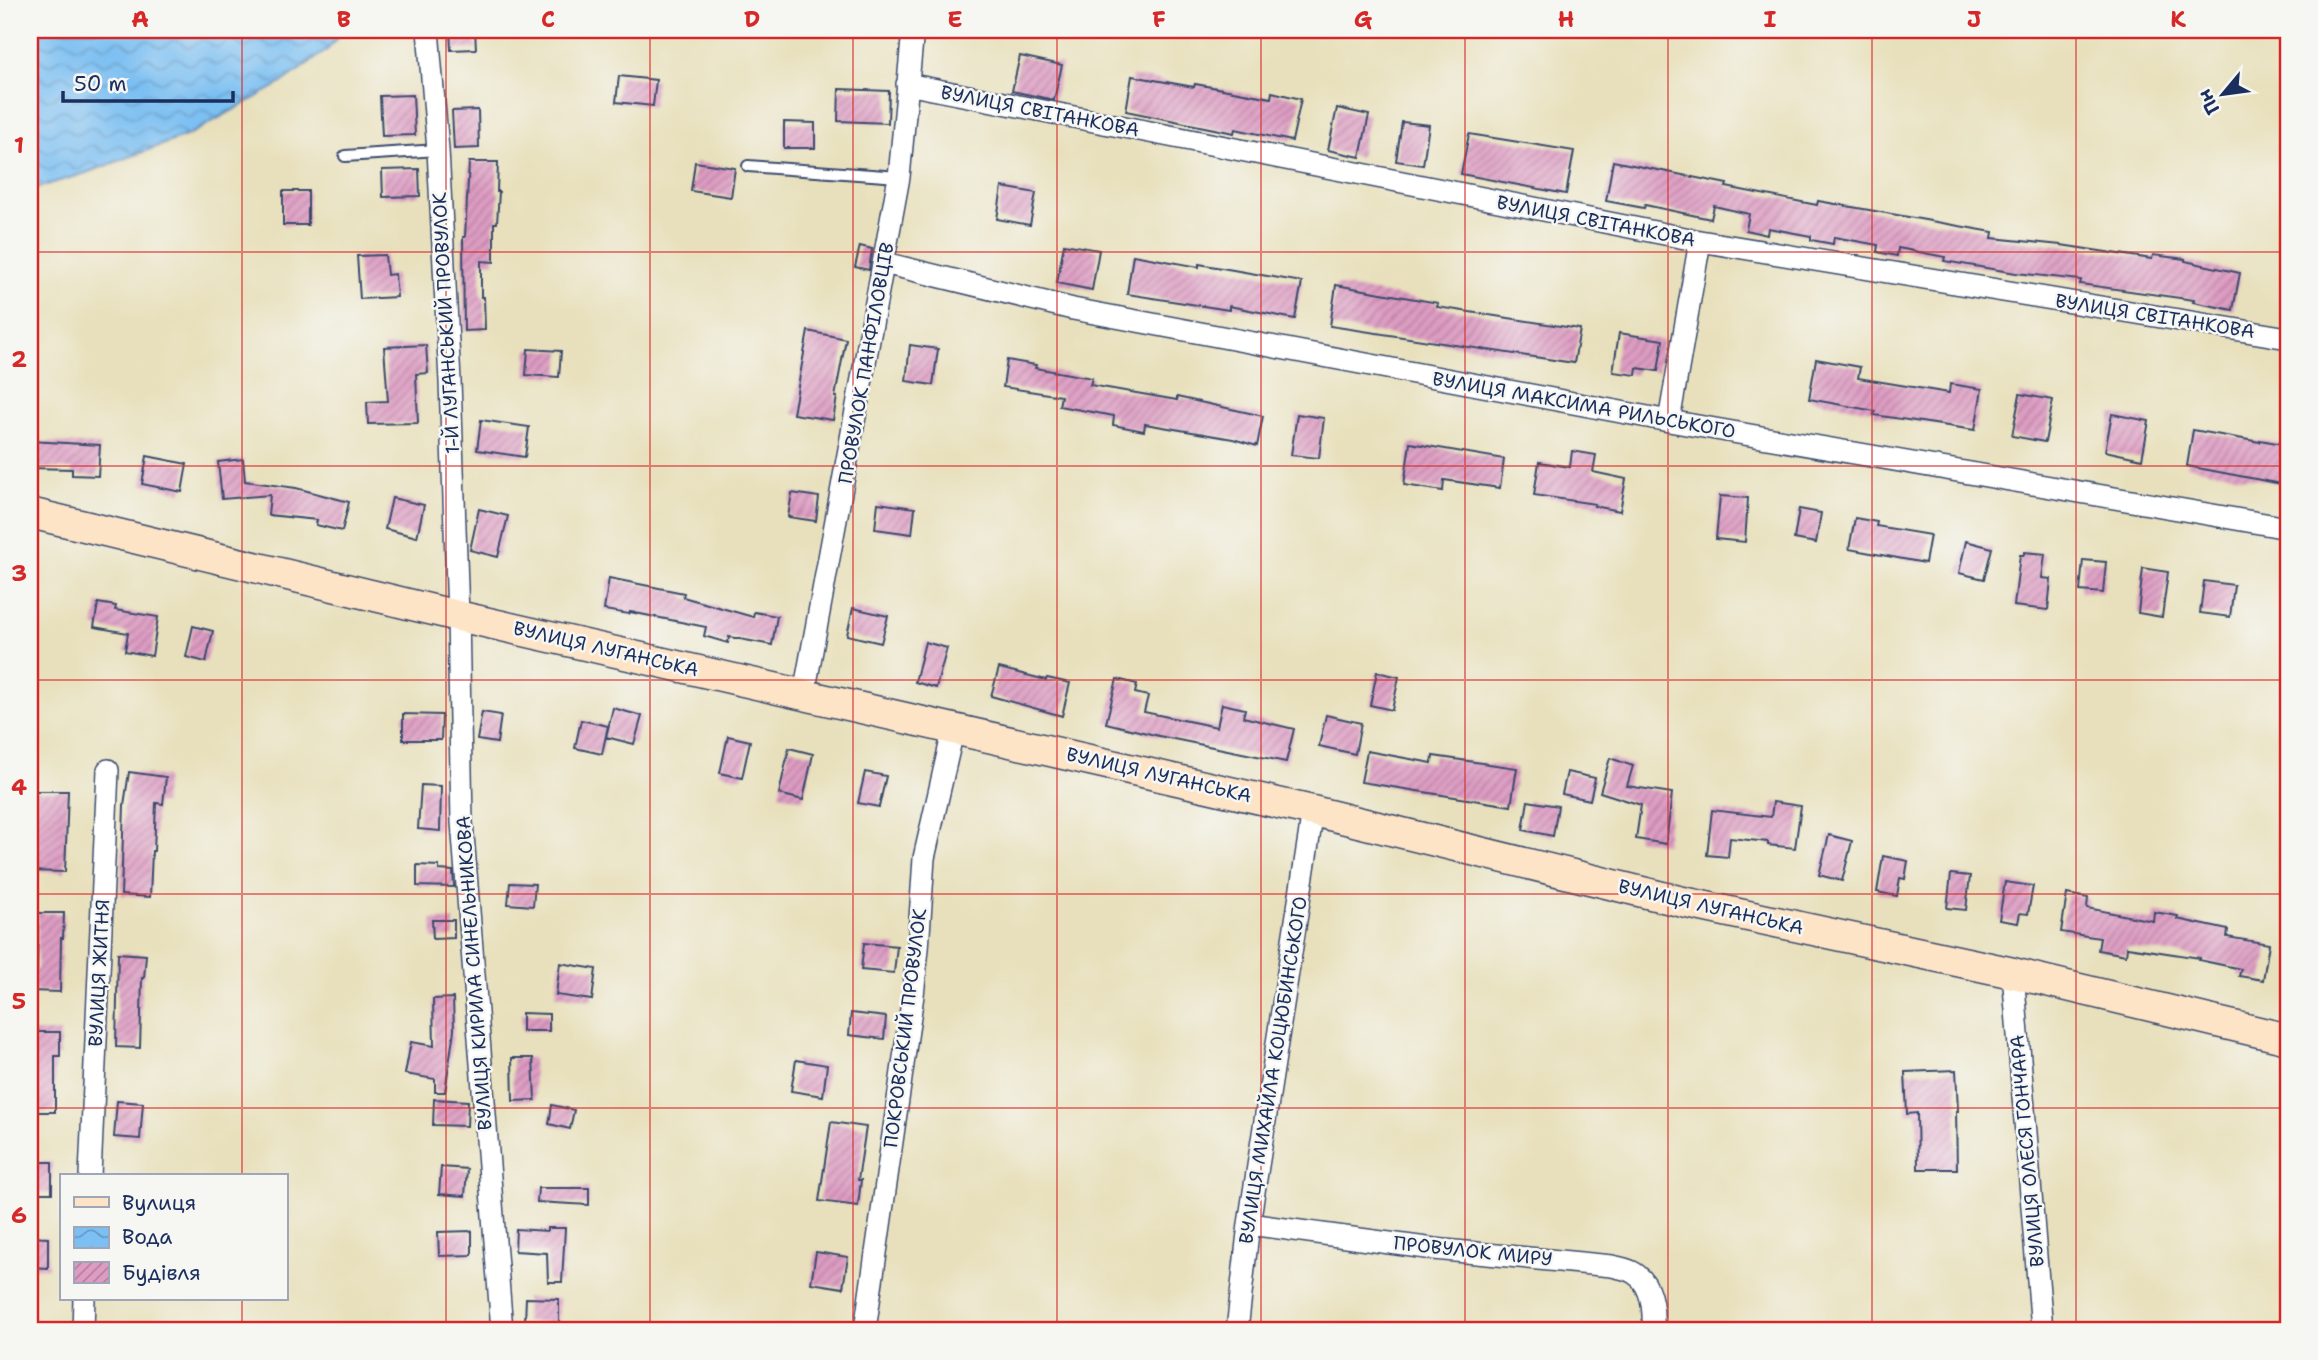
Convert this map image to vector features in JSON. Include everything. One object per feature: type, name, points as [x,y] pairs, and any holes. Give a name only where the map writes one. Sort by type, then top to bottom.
[{"type":"main road","name":"ВУЛИЦЯ ЛУГАНСЬКА","points":[[30,513],[458,616],[954,727],[1312,811],[1684,902],[2013,973],[2288,1039]]},
{"type":"street","name":"1-Й ЛУГАНСЬКИЙ ПРОВУЛОК","points":[[428,30],[438,150],[450,381],[458,616]]},
{"type":"street","name":"ПРОВУЛОК ПАНФІЛОВЦІВ","points":[[804,694],[899,177],[913,30]]},
{"type":"street","name":"ВУЛИЦЯ СВІТАНКОВА","points":[[907,85],[1700,241],[2288,338]]},
{"type":"street","points":[[1669,421],[1700,241]]},
{"type":"street","name":"ВУЛИЦЯ МАКСИМА РИЛЬСЬКОГО","points":[[884,263],[1073,309],[1669,421],[2288,528]]},
{"type":"street","name":"ВУЛИЦЯ КИРИЛА СИНЕЛЬНИКОВА","points":[[458,616],[462,822],[502,1330]]},
{"type":"street","name":"ПОКРОВСЬКИЙ ПРОВУЛОК","points":[[865,1330],[913,995],[924,858],[954,727]]},
{"type":"street","name":"ВУЛИЦЯ ЖИТНЯ","points":[[90,1174],[108,770]]},
{"type":"street","name":"ВУЛИЦЯ МИХАЙЛА КОЦЮБИНСЬКОГО","points":[[1237,1330],[1249,1224],[1312,811]]},
{"type":"street","name":"ВУЛИЦЯ ОЛЕСЯ ГОНЧАРА","points":[[2013,973],[2042,1330]]},
{"type":"street","name":"ПРОВУЛОК МИРУ","points":[[1249,1224],[1434,1249],[1612,1266],[1634,1273],[1646,1286],[1651,1301],[1653,1330]]},
{"type":"street","points":[[83,1330],[84,1300]]},
{"type":"lane","points":[[345,156],[438,150]]},
{"type":"lane","points":[[748,166],[899,177]]},
{"type":"water","points":[[30,30],[343,30],[328,49],[280,84],[188,135],[86,173],[30,190]]},
{"type":"building","points":[[450,30],[475,30],[476,49],[451,50]]},
{"type":"building","points":[[1020,56],[1062,65],[1054,100],[1012,91]]},
{"type":"building","points":[[619,76],[656,80],[653,106],[616,102]]},
{"type":"building","points":[[1132,76],[1271,98],[1272,92],[1301,99],[1292,141],[1235,129],[1234,133],[1126,111]]},
{"type":"building","points":[[839,89],[889,91],[888,123],[838,121]]},
{"type":"building","points":[[413,95],[415,135],[382,136],[380,96]]},
{"type":"building","points":[[1337,108],[1369,115],[1360,157],[1328,150]]},
{"type":"building","points":[[478,110],[479,148],[454,149],[452,111]]},
{"type":"building","points":[[784,122],[815,123],[815,148],[784,148]]},
{"type":"building","points":[[1402,122],[1429,125],[1423,165],[1396,161]]},
{"type":"building","points":[[1469,134],[1574,151],[1566,194],[1461,174]]},
{"type":"building","points":[[1613,161],[1817,205],[1818,201],[1993,232],[1992,238],[2152,259],[2153,255],[2185,259],[2240,273],[2233,310],[2193,302],[2194,300],[2080,284],[2081,280],[1944,261],[1945,257],[1898,248],[1897,256],[1877,252],[1878,245],[1834,237],[1833,244],[1811,240],[1811,236],[1768,228],[1767,235],[1746,230],[1749,214],[1714,206],[1711,219],[1645,205],[1644,208],[1606,201]]},
{"type":"building","points":[[469,162],[498,162],[499,192],[497,223],[494,223],[494,262],[481,261],[485,330],[464,331],[463,237]]},
{"type":"building","points":[[695,162],[735,168],[731,197],[691,191]]},
{"type":"building","points":[[419,169],[420,196],[383,197],[382,170]]},
{"type":"building","points":[[1002,187],[1036,193],[1030,225],[997,219]]},
{"type":"building","points":[[283,191],[308,191],[308,225],[283,225]]},
{"type":"building","points":[[1064,244],[1099,250],[1092,290],[1057,283]]},
{"type":"building","points":[[860,246],[872,249],[869,270],[855,267]]},
{"type":"building","points":[[385,255],[387,275],[395,274],[397,297],[360,299],[357,256]]},
{"type":"building","points":[[1133,255],[1302,282],[1295,319],[1229,306],[1229,310],[1127,294]]},
{"type":"building","points":[[1336,285],[1438,303],[1437,307],[1580,329],[1574,363],[1330,326]]},
{"type":"building","points":[[808,331],[846,339],[833,420],[793,414]]},
{"type":"building","points":[[1619,333],[1663,340],[1658,371],[1637,368],[1636,375],[1613,372]]},
{"type":"building","points":[[426,345],[428,373],[416,374],[418,423],[368,424],[367,402],[388,401],[384,347]]},
{"type":"building","points":[[910,345],[938,349],[933,385],[906,381]]},
{"type":"building","points":[[528,349],[561,351],[559,377],[526,375]]},
{"type":"building","points":[[1816,359],[1860,367],[1858,378],[1949,393],[1950,384],[1982,389],[1975,430],[1874,415],[1875,411],[1809,399]]},
{"type":"building","points":[[1007,360],[1092,378],[1090,385],[1177,400],[1177,397],[1263,416],[1257,446],[1233,439],[1145,424],[1144,431],[1113,425],[1114,416],[1059,406],[1061,396],[1003,387]]},
{"type":"building","points":[[2020,394],[2053,400],[2045,442],[2012,436]]},
{"type":"building","points":[[1297,414],[1324,418],[1319,458],[1291,455]]},
{"type":"building","points":[[2112,414],[2149,421],[2142,459],[2105,451]]},
{"type":"building","points":[[481,420],[529,427],[525,457],[477,450]]},
{"type":"building","points":[[2193,430],[2288,445],[2288,480],[2283,479],[2282,484],[2187,466]]},
{"type":"building","points":[[30,441],[100,445],[98,476],[72,475],[72,469],[30,468]]},
{"type":"building","points":[[1410,443],[1504,459],[1500,488],[1444,480],[1443,491],[1404,485]]},
{"type":"building","points":[[1572,451],[1596,455],[1593,472],[1626,479],[1620,511],[1594,506],[1595,504],[1534,495],[1539,462],[1570,467]]},
{"type":"building","points":[[147,456],[187,464],[182,492],[142,484]]},
{"type":"building","points":[[243,459],[245,481],[296,488],[349,502],[342,531],[316,525],[317,520],[268,515],[270,495],[222,499],[218,462]]},
{"type":"building","points":[[792,493],[819,497],[816,521],[788,517]]},
{"type":"building","points":[[1720,496],[1748,498],[1745,542],[1716,539]]},
{"type":"building","points":[[392,498],[424,505],[417,537],[385,529]]},
{"type":"building","points":[[878,503],[915,508],[912,534],[875,529]]},
{"type":"building","points":[[479,509],[508,516],[498,557],[470,550]]},
{"type":"building","points":[[1799,509],[1821,513],[1816,543],[1794,539]]},
{"type":"building","points":[[1855,518],[1877,522],[1876,526],[1930,535],[1925,563],[1849,549]]},
{"type":"building","points":[[1966,541],[1992,548],[1984,579],[1959,573]]},
{"type":"building","points":[[2024,552],[2045,554],[2042,578],[2051,579],[2048,610],[2014,606],[2020,555],[2024,555]]},
{"type":"building","points":[[2083,560],[2106,562],[2103,593],[2080,591]]},
{"type":"building","points":[[2143,568],[2168,572],[2162,617],[2138,613]]},
{"type":"building","points":[[609,578],[684,593],[683,597],[753,617],[754,612],[777,616],[772,645],[729,637],[728,643],[704,636],[706,627],[630,612],[604,610]]},
{"type":"building","points":[[2204,581],[2234,585],[2230,617],[2200,613]]},
{"type":"building","points":[[98,603],[116,606],[115,610],[158,617],[152,656],[125,651],[128,633],[94,627]]},
{"type":"building","points":[[853,608],[888,616],[881,643],[847,635]]},
{"type":"building","points":[[193,626],[213,631],[206,662],[186,657]]},
{"type":"building","points":[[925,642],[947,648],[936,688],[915,682]]},
{"type":"building","points":[[999,668],[1070,683],[1062,716],[991,696]]},
{"type":"building","points":[[1377,672],[1399,677],[1392,710],[1370,705]]},
{"type":"building","points":[[1117,679],[1137,684],[1135,693],[1148,696],[1144,712],[1217,727],[1222,704],[1245,709],[1243,717],[1294,729],[1286,762],[1106,723]]},
{"type":"building","points":[[613,708],[642,716],[634,744],[606,737]]},
{"type":"building","points":[[482,712],[501,715],[497,743],[477,740]]},
{"type":"building","points":[[403,714],[442,715],[441,740],[403,740]]},
{"type":"building","points":[[1326,715],[1361,723],[1355,754],[1319,746]]},
{"type":"building","points":[[581,720],[608,726],[602,754],[575,748]]},
{"type":"building","points":[[728,736],[750,741],[742,778],[720,773]]},
{"type":"building","points":[[789,748],[813,754],[803,800],[779,794]]},
{"type":"building","points":[[1367,751],[1432,763],[1433,756],[1517,768],[1511,806],[1361,782]]},
{"type":"building","points":[[1610,758],[1633,766],[1627,786],[1672,793],[1666,844],[1636,839],[1641,805],[1600,792]]},
{"type":"building","points":[[129,772],[166,777],[163,804],[156,803],[150,897],[121,895],[124,805]]},
{"type":"building","points":[[865,772],[886,776],[879,807],[858,803]]},
{"type":"building","points":[[1567,772],[1595,778],[1590,800],[1562,794]]},
{"type":"building","points":[[421,785],[441,786],[440,831],[418,829]]},
{"type":"building","points":[[33,791],[68,791],[65,872],[30,871]]},
{"type":"building","points":[[1528,801],[1558,806],[1553,836],[1523,830]]},
{"type":"building","points":[[1773,802],[1801,806],[1795,848],[1730,838],[1728,857],[1707,855],[1712,810],[1771,817]]},
{"type":"building","points":[[1829,835],[1852,841],[1842,881],[1819,875]]},
{"type":"building","points":[[1883,856],[1908,861],[1905,879],[1900,878],[1897,896],[1877,892]]},
{"type":"building","points":[[417,865],[439,866],[439,870],[453,871],[454,887],[417,886]]},
{"type":"building","points":[[1951,874],[1970,876],[1966,910],[1947,908]]},
{"type":"building","points":[[2005,882],[2033,886],[2028,914],[2020,913],[2018,923],[1999,920]]},
{"type":"building","points":[[510,883],[535,884],[533,906],[508,904]]},
{"type":"building","points":[[2067,894],[2088,898],[2087,908],[2153,921],[2154,912],[2178,916],[2177,919],[2228,930],[2227,937],[2269,944],[2263,980],[2239,976],[2241,969],[2199,960],[2200,958],[2127,947],[2126,955],[2098,950],[2100,938],[2061,932]]},
{"type":"building","points":[[38,913],[64,913],[60,992],[30,991],[30,970],[37,970]]},
{"type":"building","points":[[432,920],[454,920],[454,938],[433,939]]},
{"type":"building","points":[[864,943],[897,946],[894,973],[861,970]]},
{"type":"building","points":[[118,953],[146,955],[142,978],[140,1048],[116,1047]]},
{"type":"building","points":[[560,963],[596,969],[592,1000],[556,995]]},
{"type":"building","points":[[453,998],[454,1030],[445,1092],[435,1092],[435,1079],[405,1074],[411,1042],[434,1046],[433,999]]},
{"type":"building","points":[[522,1013],[549,1014],[549,1031],[522,1031]]},
{"type":"building","points":[[851,1013],[886,1017],[884,1039],[849,1035]]},
{"type":"building","points":[[30,1032],[60,1032],[60,1056],[55,1056],[55,1112],[30,1112]]},
{"type":"building","points":[[512,1058],[533,1058],[535,1100],[513,1101]]},
{"type":"building","points":[[796,1060],[827,1065],[823,1096],[791,1091]]},
{"type":"building","points":[[1956,1070],[1957,1169],[1918,1169],[1917,1113],[1907,1114],[1905,1072]]},
{"type":"building","points":[[434,1099],[468,1101],[467,1126],[433,1125]]},
{"type":"building","points":[[117,1101],[143,1103],[140,1139],[114,1137]]},
{"type":"building","points":[[552,1105],[574,1110],[570,1129],[549,1124]]},
{"type":"building","points":[[831,1122],[866,1127],[858,1180],[861,1180],[858,1206],[819,1201]]},
{"type":"building","points":[[30,1162],[52,1162],[52,1193],[30,1193]]},
{"type":"building","points":[[441,1167],[467,1169],[465,1196],[439,1194]]},
{"type":"building","points":[[538,1188],[589,1188],[589,1205],[537,1202]]},
{"type":"building","points":[[547,1228],[565,1228],[562,1282],[548,1282],[547,1253],[515,1251],[516,1229],[547,1231]]},
{"type":"building","points":[[472,1231],[472,1255],[439,1256],[438,1232]]},
{"type":"building","points":[[30,1237],[48,1238],[48,1268],[30,1267]]},
{"type":"building","points":[[816,1252],[848,1257],[843,1288],[811,1283]]},
{"type":"building","points":[[526,1298],[559,1299],[559,1323],[525,1322]]}]
